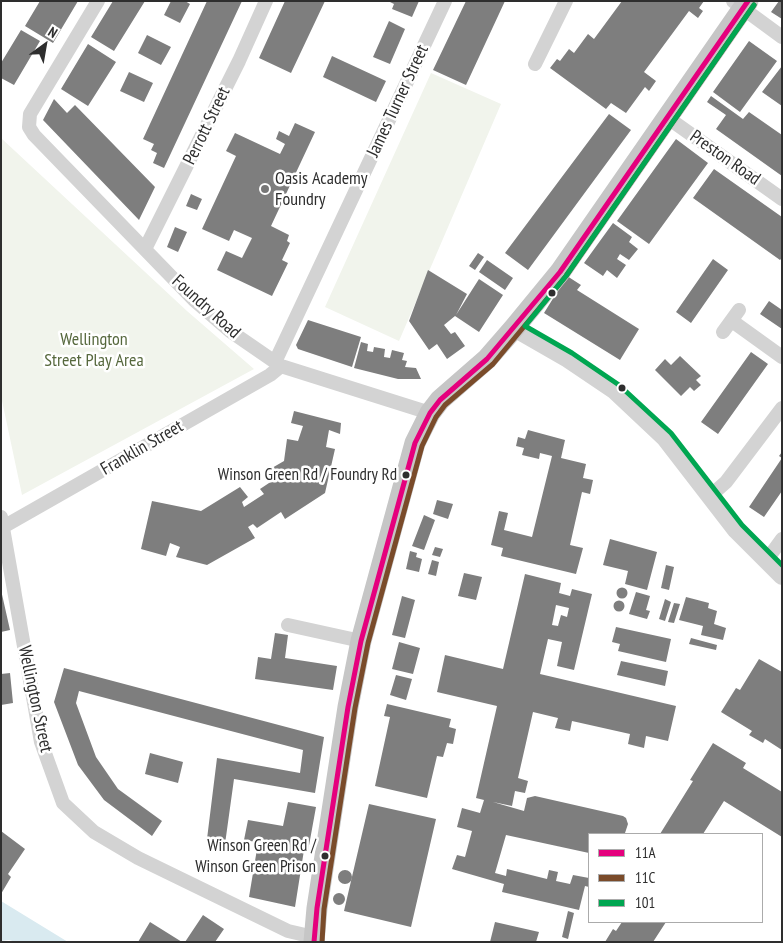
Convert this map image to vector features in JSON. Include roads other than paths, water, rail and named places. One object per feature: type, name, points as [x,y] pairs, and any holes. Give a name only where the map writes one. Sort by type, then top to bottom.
[{"type":"main road","points":[[314,939],[345,726],[361,641],[415,443],[430,412],[486,359],[560,272],[668,118],[741,4]]},
{"type":"street","name":"Foundry Road","points":[[98,1],[30,114],[29,127],[42,144],[194,300],[230,331],[278,364],[430,412]]},
{"type":"street","name":"Perrott Street","points":[[145,249],[239,62],[266,1]]},
{"type":"street","name":"James Turner Street","points":[[278,364],[444,1]]},
{"type":"street","points":[[535,64],[566,1]]},
{"type":"street","points":[[741,4],[782,37]]},
{"type":"street","name":"Preston Road","points":[[668,118],[782,199]]},
{"type":"street","points":[[723,332],[736,316],[782,356]]},
{"type":"street","points":[[514,328],[568,359],[614,390],[665,438],[736,530],[782,576]]},
{"type":"street","name":"Franklin Street","points":[[2,522],[270,375],[278,364]]},
{"type":"street","points":[[709,497],[726,482],[782,408]]},
{"type":"street","name":"Wellington Street","points":[[2,522],[41,742],[63,803],[94,832],[138,858],[288,932],[314,939]]},
{"type":"street","points":[[766,561],[782,539]]},
{"type":"street","points":[[288,625],[361,641]]},
{"type":"place","name":"Oasis Academy Foundry","points":[[265,189]]},
{"type":"place","name":"Winson Green Rd / Foundry Rd","points":[[406,475]]},
{"type":"place","name":"Winson Green Rd / Winson Green Prison","points":[[325,856]]},
{"type":"park label","name":"Wellington Street Play Area","points":[[94,350]]}]
